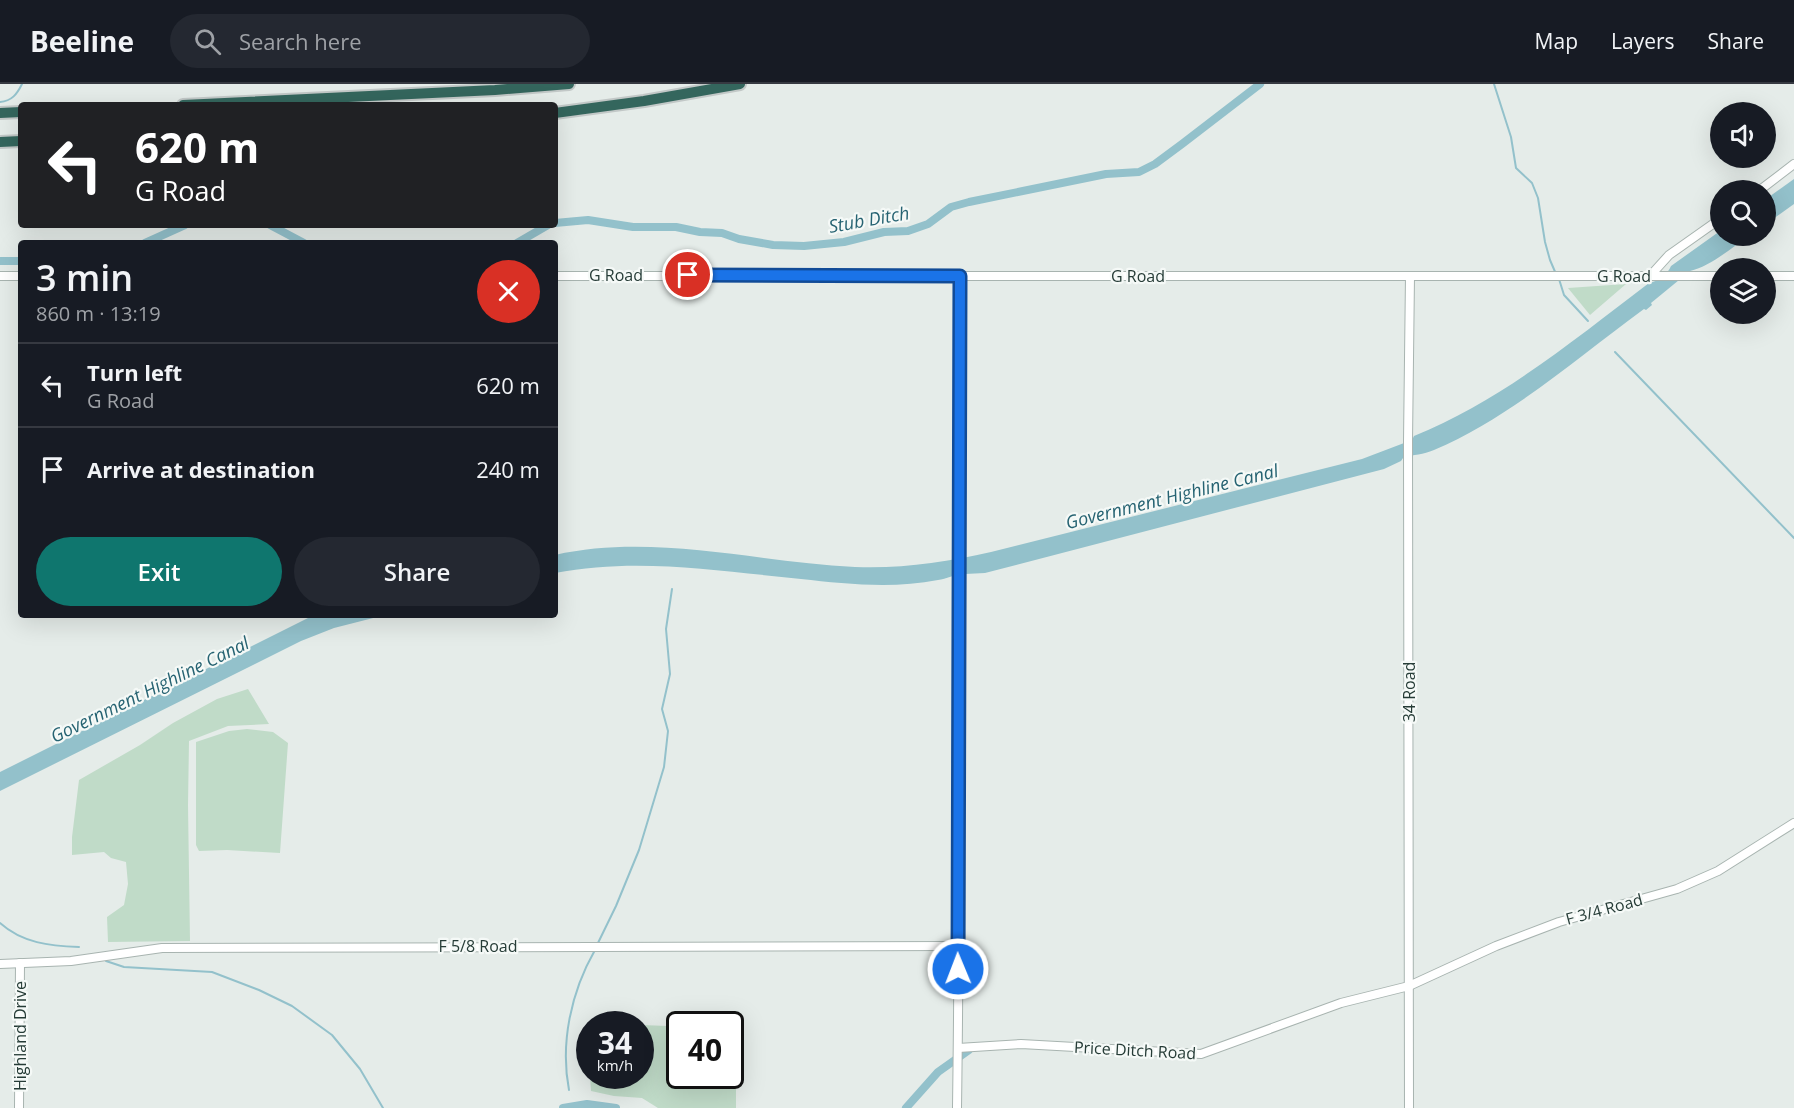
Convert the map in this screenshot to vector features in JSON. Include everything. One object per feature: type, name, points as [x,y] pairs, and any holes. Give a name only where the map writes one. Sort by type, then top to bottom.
[{"type":"highway","points":[[245,102],[495,90],[569,84]]},
{"type":"highway","points":[[558,112],[644,101],[740,84]]},
{"type":"highway","points":[[0,113],[18,112]]},
{"type":"highway","points":[[0,142],[18,141]]},
{"type":"street","points":[[1773,180],[1794,164]]},
{"type":"street","points":[[1650,276],[1669,255],[1710,226]]},
{"type":"street","points":[[0,276],[18,276]]},
{"type":"street","name":"G Road","points":[[558,276],[1710,276]]},
{"type":"street","points":[[957,1108],[960,276]]},
{"type":"street","name":"34 Road","points":[[1409,1108],[1408,441],[1410,276]]},
{"type":"street","points":[[1776,276],[1794,276]]},
{"type":"street","name":"F 3/4 Road","points":[[1409,986],[1527,933],[1701,880],[1794,823]]},
{"type":"street","name":"F 5/8 Road","points":[[0,964],[71,961],[162,948],[958,946]]},
{"type":"street","name":"Highland Drive","points":[[19,1108],[20,963]]},
{"type":"street","name":"Price Ditch Road","points":[[958,1048],[1021,1044],[1201,1054],[1341,1003],[1409,986]]},
{"type":"green space","points":[[1626,284],[1590,315],[1568,288]]},
{"type":"green space","points":[[248,689],[269,724],[228,726],[189,741],[190,941],[108,942],[107,917],[124,905],[128,884],[126,862],[111,858],[104,852],[72,855],[79,780],[217,699]]},
{"type":"green space","points":[[247,729],[273,732],[288,743],[280,853],[199,851],[196,845],[196,742],[229,731]]},
{"type":"green space","points":[[654,1025],[666,1026],[666,1089],[736,1089],[736,1108],[658,1108],[642,1098],[614,1096],[591,1091],[591,1089],[654,1089]]},
{"type":"water","points":[[1794,179],[1794,204],[1776,217],[1776,192]]},
{"type":"water","points":[[1710,238],[1710,246],[1735,246],[1717,258],[1710,258],[1710,263],[1690,271],[1651,303],[1652,305],[1646,310],[1644,309],[1517,404],[1434,450],[1403,458],[1384,469],[985,573],[965,574],[964,572],[944,579],[921,583],[852,584],[709,569],[647,566],[586,568],[558,573],[558,555],[592,549],[629,547],[705,551],[855,567],[906,566],[940,562],[991,552],[1362,459],[1412,440],[1414,436],[1446,422],[1507,387],[1667,272],[1671,266]]},
{"type":"water","points":[[308,618],[373,618],[334,628],[301,641],[0,791],[0,772]]},
{"type":"waterway","points":[[0,102],[14,96],[22,84]]},
{"type":"waterway","name":"Stub Ditch","points":[[558,223],[588,220],[633,227],[676,227],[700,232],[722,233],[739,239],[773,245],[804,246],[844,242],[884,232],[908,231],[928,224],[951,207],[969,202],[1106,174],[1139,172],[1155,164],[1260,84]]},
{"type":"waterway","points":[[1494,84],[1511,137],[1516,168],[1532,183],[1538,198],[1545,242],[1556,274]]},
{"type":"waterway","name":"Stub Ditch","points":[[152,240],[178,228]]},
{"type":"waterway","name":"Stub Ditch","points":[[276,228],[298,240]]},
{"type":"waterway","name":"Stub Ditch","points":[[522,240],[543,228]]},
{"type":"waterway","name":"Stub Ditch","points":[[0,261],[18,261]]},
{"type":"waterway","points":[[1559,279],[1564,295],[1588,321]]},
{"type":"waterway","points":[[1615,352],[1794,538]]},
{"type":"waterway","points":[[597,945],[639,850],[664,767],[668,731],[662,709],[670,674],[666,629],[672,589]]},
{"type":"waterway","points":[[0,923],[27,939],[58,946],[79,947]]},
{"type":"waterway","points":[[569,1090],[566,1054],[570,1018],[580,983],[595,950]]},
{"type":"waterway","points":[[106,961],[124,967],[212,972],[259,990],[292,1006],[332,1035],[360,1069],[383,1108]]},
{"type":"waterway","points":[[906,1108],[938,1072],[969,1050]]},
{"type":"waterway","points":[[563,1108],[587,1104],[616,1108]]},
{"type":"route","points":[[688,275],[960,276],[958,969]]},
{"type":"water label","name":"Government Highline Canal","points":[[1172,497]]},
{"type":"water label","name":"Government Highline Canal","points":[[150,690]]}]
